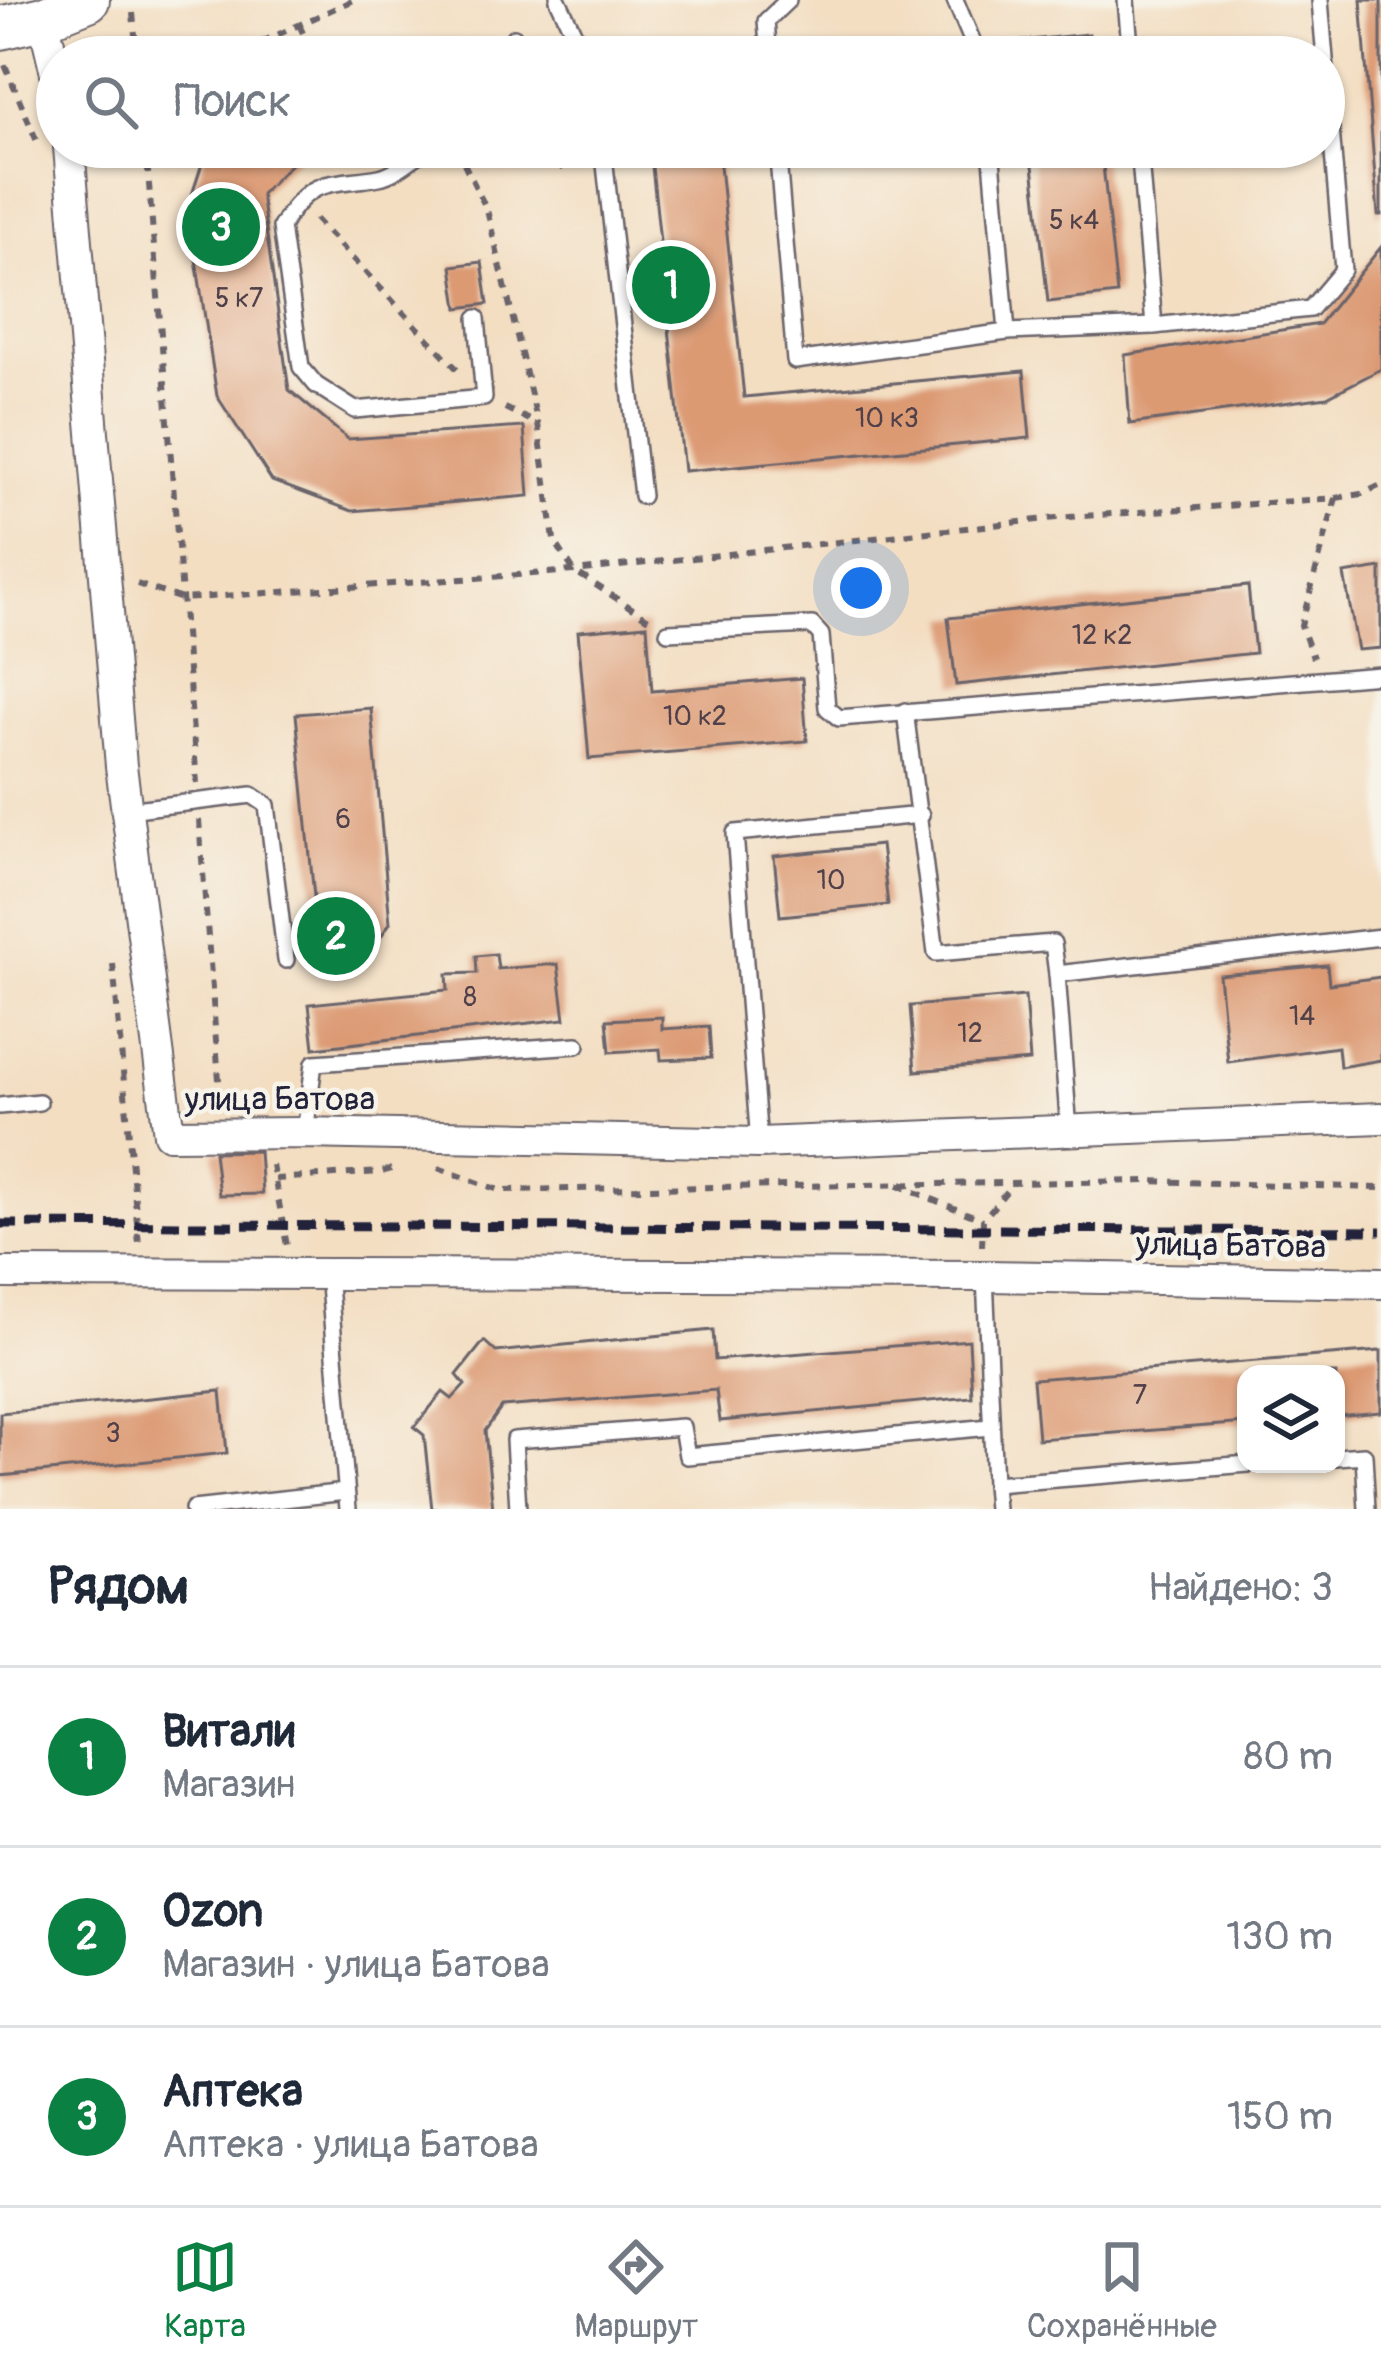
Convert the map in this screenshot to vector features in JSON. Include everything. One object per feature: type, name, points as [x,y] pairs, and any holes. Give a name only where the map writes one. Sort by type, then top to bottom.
[{"type":"street","points":[[0,28],[88,0]]},
{"type":"street","points":[[44,17],[48,36]]},
{"type":"street","name":"улица Батова","points":[[71,168],[127,810],[169,1134],[304,1132],[759,1143],[1381,1118]]},
{"type":"street","name":"улица Батова","points":[[0,1273],[1381,1282]]},
{"type":"lane","points":[[558,0],[575,36]]},
{"type":"lane","points":[[767,36],[766,21],[788,0]]},
{"type":"lane","points":[[955,0],[970,36]]},
{"type":"lane","points":[[1126,0],[1129,36]]},
{"type":"lane","points":[[1320,0],[1323,36]]},
{"type":"lane","points":[[397,168],[383,177],[326,182],[308,191],[281,227],[301,368],[316,385],[355,410],[484,398],[477,318]]},
{"type":"lane","points":[[605,168],[642,496]]},
{"type":"lane","points":[[779,168],[795,361],[1007,332],[1154,326],[1310,309],[1343,270],[1334,168]]},
{"type":"lane","points":[[993,168],[1007,332]]},
{"type":"lane","points":[[1141,168],[1154,326]]},
{"type":"lane","points":[[668,632],[812,625],[821,635],[831,715],[839,718],[1381,675]]},
{"type":"lane","points":[[905,711],[936,953],[1052,943],[1070,1131]]},
{"type":"lane","points":[[127,810],[252,795],[267,805],[286,960]]},
{"type":"lane","points":[[759,1143],[735,832],[921,815]]},
{"type":"lane","points":[[1057,974],[1381,937]]},
{"type":"lane","points":[[304,1132],[314,1063],[577,1045]]},
{"type":"lane","points":[[0,1106],[38,1102]]},
{"type":"lane","points":[[193,1509],[347,1500],[328,1273]]},
{"type":"lane","points":[[985,1276],[996,1509]]},
{"type":"lane","points":[[518,1509],[514,1440],[682,1427],[687,1456],[990,1427]]},
{"type":"lane","points":[[1345,1456],[1364,1455],[1367,1509]]},
{"type":"lane","points":[[994,1484],[1237,1465]]},
{"type":"path","points":[[275,36],[353,0]]},
{"type":"path","points":[[133,13],[135,36]]},
{"type":"path","points":[[299,25],[305,36]]},
{"type":"path","points":[[148,168],[223,1133]]},
{"type":"path","points":[[466,168],[487,210],[538,424],[554,540],[574,571],[668,632]]},
{"type":"path","points":[[298,201],[484,398],[538,424]]},
{"type":"path","points":[[105,574],[182,599],[574,571],[1056,518],[1336,498],[1381,485]]},
{"type":"path","points":[[1324,679],[1300,625],[1336,498]]},
{"type":"path","points":[[265,1133],[292,1274]]},
{"type":"path","points":[[275,1179],[381,1172],[407,1163]]},
{"type":"path","points":[[424,1163],[499,1190],[1146,1181],[1381,1187]]},
{"type":"path","points":[[985,1276],[983,1220],[1013,1183]]},
{"type":"path","points":[[895,1184],[983,1220]]},
{"type":"building","points":[[1361,0],[1381,0],[1381,215],[1378,215]]},
{"type":"building","points":[[201,168],[287,168],[261,194],[289,390],[348,439],[524,427],[529,496],[352,511],[272,481],[217,396],[188,207]]},
{"type":"building","points":[[652,168],[720,168],[744,397],[1024,371],[1030,438],[684,471]]},
{"type":"building","points":[[1033,168],[1103,168],[1117,294],[1048,302]]},
{"type":"building","points":[[1381,247],[1381,369],[1327,397],[1130,424],[1125,355],[1319,324]]},
{"type":"building","points":[[482,262],[488,304],[458,308],[452,266]]},
{"type":"building","points":[[1381,568],[1381,648],[1358,650],[1344,574]]},
{"type":"building","points":[[1248,586],[1255,653],[956,685],[948,618]]},
{"type":"building","points":[[647,625],[652,691],[802,678],[807,741],[589,759],[578,631]]},
{"type":"building","points":[[371,708],[390,923],[370,952],[320,958],[296,714]]},
{"type":"building","points":[[881,845],[888,905],[780,916],[774,856]]},
{"type":"building","points":[[496,954],[498,969],[558,964],[565,1019],[314,1048],[309,1004],[448,990],[447,974],[477,973],[476,956]]},
{"type":"building","points":[[1327,965],[1329,984],[1381,977],[1381,1060],[1340,1067],[1338,1047],[1228,1062],[1219,975]]},
{"type":"building","points":[[1025,996],[1030,1061],[915,1071],[910,1006]]},
{"type":"building","points":[[662,1017],[662,1029],[709,1026],[711,1058],[661,1060],[660,1049],[610,1052],[607,1020]]},
{"type":"building","points":[[259,1151],[262,1194],[219,1195],[214,1152]]},
{"type":"building","points":[[713,1330],[715,1360],[969,1340],[972,1397],[720,1421],[716,1390],[502,1407],[485,1431],[493,1509],[432,1509],[424,1435],[414,1427],[443,1392],[452,1399],[465,1385],[457,1375],[484,1341],[496,1352]]},
{"type":"building","points":[[1381,1351],[1381,1412],[1345,1415],[1345,1365],[1237,1365],[1237,1424],[1038,1439],[1033,1379]]},
{"type":"building","points":[[221,1391],[227,1453],[0,1476],[0,1413]]},
{"type":"railway","points":[[0,1224],[1381,1231]]},
{"type":"place","name":"Аптека","points":[[221,227]]},
{"type":"place","name":"Витали","points":[[671,285]]},
{"type":"place","name":"Ozon","points":[[336,936]]}]
